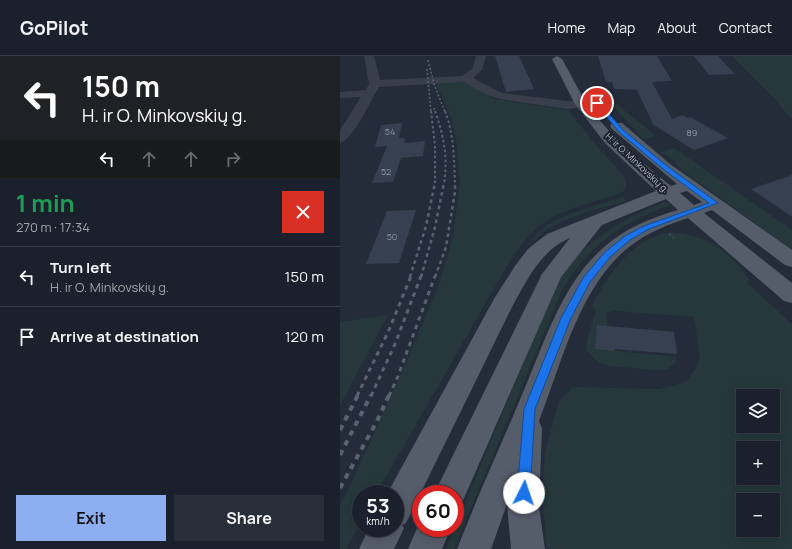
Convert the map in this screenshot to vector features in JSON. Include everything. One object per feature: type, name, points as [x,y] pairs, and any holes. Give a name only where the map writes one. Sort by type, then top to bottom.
[{"type":"main road","name":"H. ir O. Minkovskių g.","points":[[591,95],[557,59],[581,104],[610,140],[668,192],[792,295]]},
{"type":"main road","name":"H. ir O. Minkovskių g.","points":[[608,116],[621,131],[665,168],[792,260]]},
{"type":"main road","points":[[404,495],[502,305],[522,271],[536,254],[554,238],[689,185]]},
{"type":"main road","points":[[474,549],[566,318],[586,280],[603,260],[627,238],[646,227],[715,203]]},
{"type":"main road","points":[[454,485],[552,274],[567,254],[597,221]]},
{"type":"main road","points":[[528,549],[523,507],[530,409]]},
{"type":"main road","points":[[376,549],[382,537]]},
{"type":"main road","points":[[425,549],[430,537]]},
{"type":"street","points":[[340,139],[348,129],[372,89],[369,56]]},
{"type":"street","points":[[465,79],[477,70],[481,56]]},
{"type":"street","points":[[340,95],[372,89],[465,79],[473,81],[489,92],[500,96],[567,105],[581,104]]},
{"type":"shaded area","points":[[732,56],[792,56],[792,120],[775,99]]},
{"type":"shaded area","points":[[452,81],[468,82],[474,85],[482,93],[495,99],[568,110],[625,178],[626,187],[621,193],[582,205],[553,217],[535,230],[526,240],[510,261],[381,485],[352,485],[353,537],[346,549],[340,549],[340,505],[346,495],[409,356],[441,279],[453,236],[460,183],[456,138],[451,117],[436,83]]},
{"type":"shaded area","points":[[613,101],[656,136],[643,139],[609,102]]},
{"type":"shaded area","points":[[674,148],[792,230],[792,250],[678,167],[673,159],[660,152]]},
{"type":"shaded area","points":[[623,197],[626,201],[587,212],[547,229],[525,248],[542,229],[558,219]]},
{"type":"shaded area","points":[[665,202],[669,203],[668,206],[635,220],[620,229],[594,248],[572,274],[562,290],[464,525],[464,506],[560,275],[581,252],[596,239],[615,226],[644,210]]},
{"type":"shaded area","points":[[671,232],[697,237],[716,245],[732,259],[749,279],[747,283],[792,324],[792,549],[547,549],[542,493],[545,452],[559,401],[573,387],[658,389],[677,385],[687,381],[697,366],[700,358],[694,317],[614,311],[606,313],[608,327],[595,349],[676,357],[676,362],[667,369],[655,370],[609,366],[599,363],[586,350],[587,340],[596,311],[592,306],[598,294],[623,259],[644,242]]},
{"type":"shaded area","points":[[388,315],[340,405],[340,322]]},
{"type":"shaded area","points":[[451,537],[459,537],[454,549],[446,549]]},
{"type":"building","points":[[495,56],[519,56],[534,89],[506,92]]},
{"type":"building","points":[[598,56],[657,56],[672,81],[652,82],[672,119],[682,115],[688,118],[690,117],[728,138],[694,150],[652,124],[637,90],[614,89],[612,82],[606,82]]},
{"type":"building","points":[[694,56],[718,56],[735,74],[709,75]]},
{"type":"building","points":[[402,123],[399,138],[405,138],[404,143],[425,141],[423,156],[401,158],[393,182],[372,183],[387,146],[375,147],[381,125]]},
{"type":"building","points":[[792,175],[792,217],[751,189]]},
{"type":"building","points":[[416,210],[399,263],[366,264],[387,211]]},
{"type":"building","points":[[597,325],[674,332],[677,354],[615,349],[614,351],[595,349]]},
{"type":"railway","points":[[428,60],[434,84],[445,112]]},
{"type":"railway","points":[[427,69],[431,112]]},
{"type":"railway","points":[[434,108],[435,112]]},
{"type":"railway","points":[[431,111],[435,146],[435,183]]},
{"type":"railway","points":[[435,111],[441,129],[444,147],[446,165],[444,184]]},
{"type":"railway","points":[[445,111],[452,138],[455,184]]},
{"type":"railway","points":[[410,277],[426,226],[435,183]]},
{"type":"railway","points":[[421,277],[435,227],[444,183]]},
{"type":"railway","points":[[435,277],[446,247],[455,184]]},
{"type":"railway","points":[[357,396],[389,330],[411,276]]},
{"type":"railway","points":[[371,396],[395,344],[421,276]]},
{"type":"railway","points":[[389,396],[398,376],[435,276]]},
{"type":"railway","points":[[340,430],[358,395]]},
{"type":"railway","points":[[340,455],[371,395]]},
{"type":"railway","points":[[340,488],[377,421],[389,395]]},
{"type":"route","points":[[524,493],[530,409],[566,318],[586,280],[607,255],[627,238],[646,227],[715,203],[665,168],[621,131],[597,103]]}]
